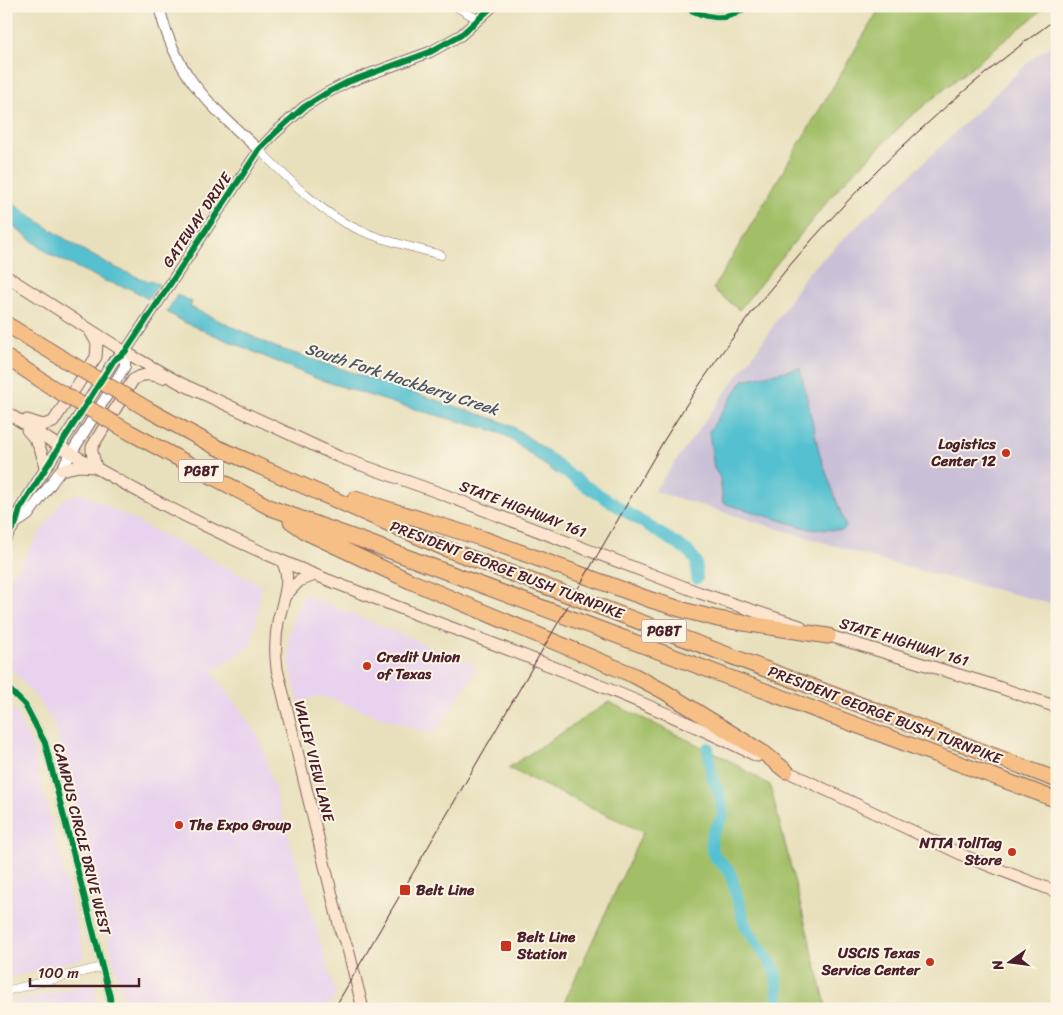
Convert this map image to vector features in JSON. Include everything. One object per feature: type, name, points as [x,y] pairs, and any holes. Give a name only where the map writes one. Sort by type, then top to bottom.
[{"type":"highway","name":"PRESIDENT GEORGE BUSH TURNPIKE","points":[[6,324],[147,409],[216,447],[444,548],[866,706],[1057,780]]},
{"type":"highway","name":"PRESIDENT GEORGE BUSH TURNPIKE","points":[[6,357],[53,388],[131,433],[271,508],[1057,800]]},
{"type":"highway","points":[[275,473],[298,478],[366,503],[484,539],[651,600],[687,611],[718,619],[828,636]]},
{"type":"highway","points":[[271,508],[308,532],[410,581],[634,675],[765,754],[786,771]]},
{"type":"main road","name":"STATE HIGHWAY 161","points":[[6,276],[125,352],[180,383],[339,457],[437,492],[700,593],[828,636],[978,680],[1057,707]]},
{"type":"main road","points":[[10,414],[43,425],[53,422],[96,356],[98,350],[97,343],[88,329]]},
{"type":"main road","points":[[96,467],[92,447],[133,380],[150,374],[180,383]]},
{"type":"main road","points":[[10,414],[72,453],[168,508],[282,561],[643,703],[967,857],[1057,892]]},
{"type":"main road","points":[[10,414],[36,440],[43,456],[45,468]]},
{"type":"main road","points":[[61,470],[79,466],[96,467]]},
{"type":"main road","name":"VALLEY VIEW LANE","points":[[282,561],[286,574],[285,596],[278,622],[276,640],[277,669],[341,932],[348,949],[363,1009]]},
{"type":"main road","points":[[285,596],[299,581],[315,575]]},
{"type":"main road","name":"VALLEY VIEW LANE","points":[[341,932],[341,951],[355,1009]]},
{"type":"street","points":[[159,6],[164,29],[179,62],[194,86],[210,105],[298,187],[344,222],[391,242],[441,255]]},
{"type":"street","points":[[455,6],[479,20]]},
{"type":"street","name":"GATEWAY DRIVE","points":[[6,538],[16,523],[20,509],[114,360],[125,352],[259,150],[304,107],[325,94],[348,82],[430,52],[461,35],[493,6]]},
{"type":"street","points":[[683,6],[697,14],[712,18],[729,18],[748,6]]},
{"type":"street","name":"GATEWAY DRIVE","points":[[16,523],[28,515],[72,453],[125,366],[125,352]]},
{"type":"street","name":"CAMPUS CIRCLE DRIVE WEST","points":[[6,686],[25,705],[46,743],[111,1009]]},
{"type":"street","points":[[6,991],[102,967]]},
{"type":"shaded area","points":[[1057,41],[1057,605],[894,564],[654,491],[766,337],[806,275],[1035,56]]},
{"type":"shaded area","points":[[82,493],[262,586],[252,645],[212,671],[258,735],[336,994],[328,1009],[126,1009],[54,723],[36,697],[12,670],[6,666],[6,585],[63,499]]},
{"type":"shaded area","points":[[304,594],[475,665],[472,677],[436,732],[427,733],[323,696],[298,701],[289,658],[289,638],[294,618]]},
{"type":"shaded area","points":[[6,705],[16,712],[33,748],[83,950],[82,959],[6,978]]},
{"type":"shaded area","points":[[94,983],[99,1009],[6,1009],[6,1004]]},
{"type":"green space","points":[[881,6],[1047,6],[910,117],[840,186],[739,310],[713,289]]},
{"type":"green space","points":[[609,702],[723,757],[770,785],[827,1009],[561,1009],[643,832],[508,768]]},
{"type":"water","points":[[6,199],[60,236],[99,259],[139,278],[159,284],[148,299],[131,289],[105,281],[49,254],[6,220]]},
{"type":"water","points":[[177,295],[192,302],[190,307],[275,347],[500,421],[515,428],[562,461],[557,474],[506,436],[494,431],[396,404],[315,378],[184,322],[167,312]]},
{"type":"water","points":[[800,368],[820,456],[846,527],[843,530],[810,529],[723,503],[720,478],[714,468],[709,432],[743,380]]},
{"type":"waterway","name":"South Fork Hackberry Creek","points":[[546,458],[584,485],[688,551],[696,561],[697,578]]},
{"type":"waterway","name":"South Fork Hackberry Creek","points":[[708,748],[712,778],[719,792],[723,816],[711,836],[712,850],[715,857],[730,872],[746,928],[774,968],[778,1001],[781,1009]]},
{"type":"tram line","points":[[334,1009],[663,442],[702,381],[745,322],[790,265],[890,158],[943,109],[999,62],[1057,18]]},
{"type":"cycle path","points":[[6,538],[16,523],[20,509],[114,360],[125,352],[259,150],[304,107],[325,94],[348,82],[430,52],[461,35],[493,6]]},
{"type":"cycle path","points":[[683,6],[699,14],[716,17],[732,15],[747,6]]},
{"type":"cycle path","points":[[6,686],[25,705],[45,743],[110,997],[111,1009]]},
{"type":"place","name":"Logistics Center 12","points":[[1006,453]]},
{"type":"place","name":"Credit Union of Texas","points":[[367,666]]},
{"type":"place","name":"The Expo Group","points":[[179,825]]},
{"type":"place","name":"NTTA TollTag Store","points":[[1012,852]]},
{"type":"place","name":"Belt Line","points":[[405,890]]},
{"type":"place","name":"Belt Line Station","points":[[506,946]]},
{"type":"place","name":"USCIS Texas Service Center","points":[[930,962]]}]
